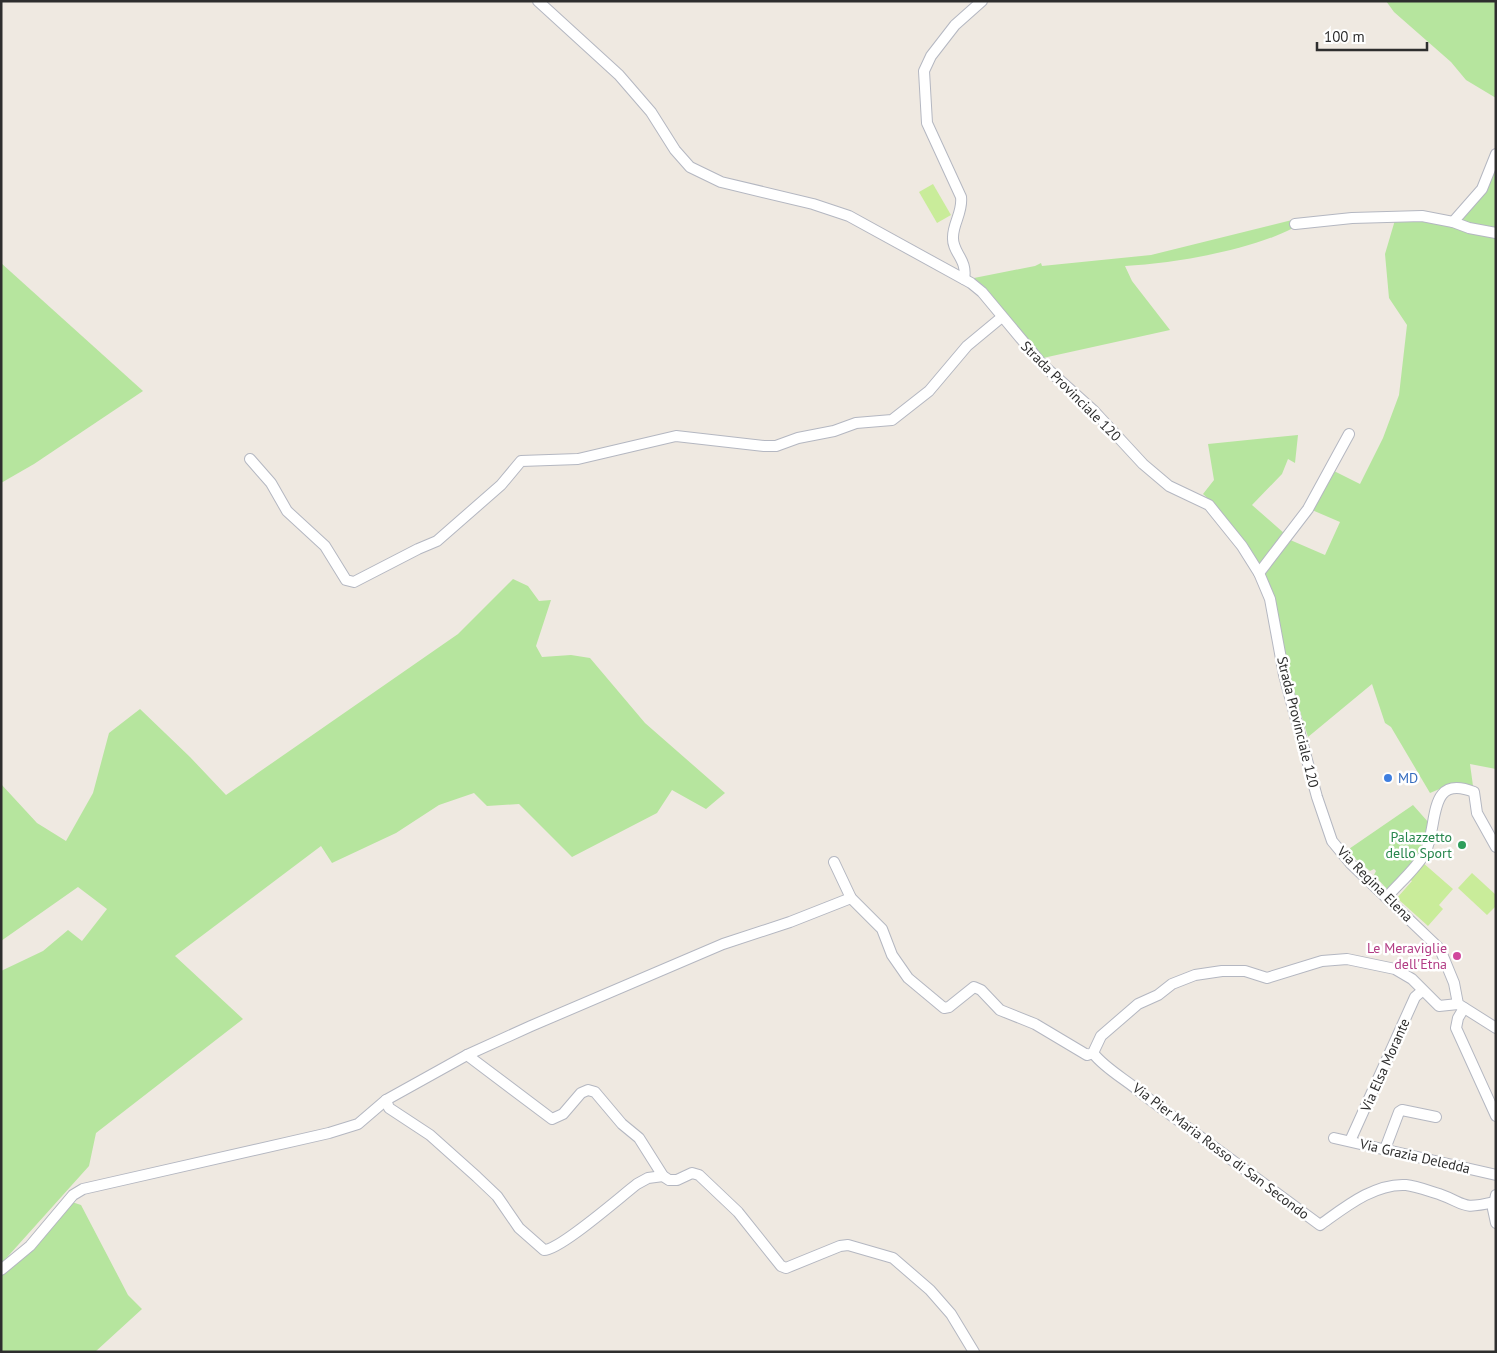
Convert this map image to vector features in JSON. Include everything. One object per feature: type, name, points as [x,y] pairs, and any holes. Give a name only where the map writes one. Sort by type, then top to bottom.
[{"type":"street","name":"Strada Provinciale 120","points":[[538,1],[620,75],[651,112],[675,150],[690,167],[721,182],[850,216],[964,278],[982,292],[1043,365],[1094,411],[1152,473],[1169,486],[1202,501],[1217,514],[1259,574],[1270,600],[1284,672],[1327,828]]},
{"type":"street","points":[[964,278],[966,269],[952,236],[960,210],[961,197],[928,124],[924,71],[931,56],[955,25],[982,1]]},
{"type":"street","points":[[1453,222],[1482,189],[1496,154]]},
{"type":"street","points":[[1295,224],[1352,218],[1422,216],[1496,233]]},
{"type":"street","points":[[250,459],[271,483],[287,511],[322,542],[346,580],[354,582],[418,548],[437,542],[500,485],[521,461],[578,459],[676,436],[776,446],[798,438],[834,432],[856,423],[892,420],[929,391],[967,346],[1002,318]]},
{"type":"street","points":[[1259,574],[1308,509],[1349,434]]},
{"type":"street","points":[[1387,897],[1422,858],[1426,850],[1437,803],[1447,790],[1459,787],[1474,792],[1477,813],[1495,846]]},
{"type":"street","name":"Via Regina Elena","points":[[1327,828],[1340,852],[1440,949],[1461,1006]]},
{"type":"street","points":[[834,862],[851,898],[882,929],[892,955],[908,978],[944,1008],[949,1007],[974,987],[981,990],[1000,1010],[1035,1024],[1087,1055],[1093,1053],[1101,1036],[1138,1004],[1158,995],[1172,984],[1195,975],[1222,971],[1245,971],[1267,978],[1322,961],[1347,959],[1395,969],[1412,979],[1439,1006],[1461,1006],[1496,1028]]},
{"type":"street","points":[[1,1270],[30,1246],[73,1195],[83,1189],[329,1133],[358,1124],[386,1100],[467,1055],[723,944],[790,922],[851,898]]},
{"type":"street","name":"Via Elsa Morante","points":[[1350,1141],[1415,997],[1422,991]]},
{"type":"street","points":[[1461,1006],[1456,1028],[1496,1116]]},
{"type":"street","name":"Via Pier Maria Rosso di San Secondo","points":[[1093,1053],[1099,1061],[1130,1082],[1145,1096],[1320,1225],[1366,1194],[1402,1185],[1440,1194],[1462,1206],[1476,1206],[1495,1199]]},
{"type":"street","points":[[467,1055],[552,1119],[563,1114],[581,1093],[588,1090],[595,1092],[622,1124],[639,1138],[662,1176],[669,1180],[677,1180],[692,1173],[699,1175],[721,1198],[732,1206],[782,1266],[786,1268],[840,1246],[848,1245],[893,1258],[930,1290],[951,1314],[974,1352]]},
{"type":"street","points":[[386,1100],[389,1108],[430,1135],[477,1177],[496,1196],[519,1228],[544,1250],[550,1250],[565,1240],[637,1184],[648,1178],[662,1176]]},
{"type":"street","points":[[1385,1149],[1399,1112],[1402,1110],[1436,1117]]},
{"type":"street","name":"Via Grazia Deledda","points":[[1334,1138],[1496,1174]]},
{"type":"street","points":[[1495,1199],[1496,1223]]},
{"type":"green space","points":[[1386,1],[1496,1],[1496,98],[1466,80],[1451,62],[1394,12]]},
{"type":"green space","points":[[1496,161],[1496,229],[1460,221]]},
{"type":"green space","points":[[933,184],[951,215],[937,223],[919,192]]},
{"type":"green space","points":[[1416,219],[1496,236],[1496,769],[1470,764],[1473,786],[1449,785],[1430,793],[1391,727],[1385,723],[1372,684],[1308,737],[1287,669],[1272,591],[1263,573],[1288,539],[1325,555],[1340,522],[1312,510],[1334,471],[1360,484],[1383,438],[1399,395],[1407,325],[1389,298],[1385,254],[1395,220]]},
{"type":"green space","points":[[1292,220],[1293,228],[1275,236],[1234,249],[1189,259],[1125,266],[1132,281],[1170,330],[1043,358],[985,287],[974,278],[1035,266],[1041,263],[1042,266],[1151,255]]},
{"type":"green space","points":[[1,263],[143,391],[34,464],[1,483]]},
{"type":"green space","points":[[1298,435],[1295,463],[1288,459],[1282,474],[1252,505],[1285,534],[1261,568],[1213,503],[1203,494],[1214,480],[1208,444]]},
{"type":"green space","points":[[513,579],[528,586],[539,601],[551,600],[536,646],[542,657],[571,655],[590,658],[645,723],[725,793],[706,809],[672,790],[657,813],[572,857],[519,804],[487,806],[474,793],[439,805],[396,833],[332,863],[321,846],[175,956],[243,1019],[96,1133],[89,1166],[1,1264],[1,971],[43,951],[68,930],[82,941],[107,909],[78,887],[1,941],[1,784],[37,823],[66,841],[93,793],[109,733],[140,709],[226,795],[458,634]]},
{"type":"green space","points":[[1413,805],[1429,823],[1423,852],[1391,889],[1387,889],[1374,875],[1376,871],[1374,869],[1370,871],[1346,851]]},
{"type":"green space","points":[[1422,862],[1453,889],[1439,905],[1443,909],[1428,926],[1397,898],[1412,881],[1408,878]]},
{"type":"green space","points":[[1472,873],[1496,895],[1496,906],[1487,915],[1458,888]]},
{"type":"green space","points":[[72,1202],[81,1205],[128,1295],[142,1309],[95,1352],[1,1352],[1,1275]]},
{"type":"place","name":"MD","points":[[1388,778]]},
{"type":"place","name":"Palazzetto dello Sport","points":[[1462,845]]},
{"type":"place","name":"Le Meraviglie dell'Etna","points":[[1457,956]]}]
